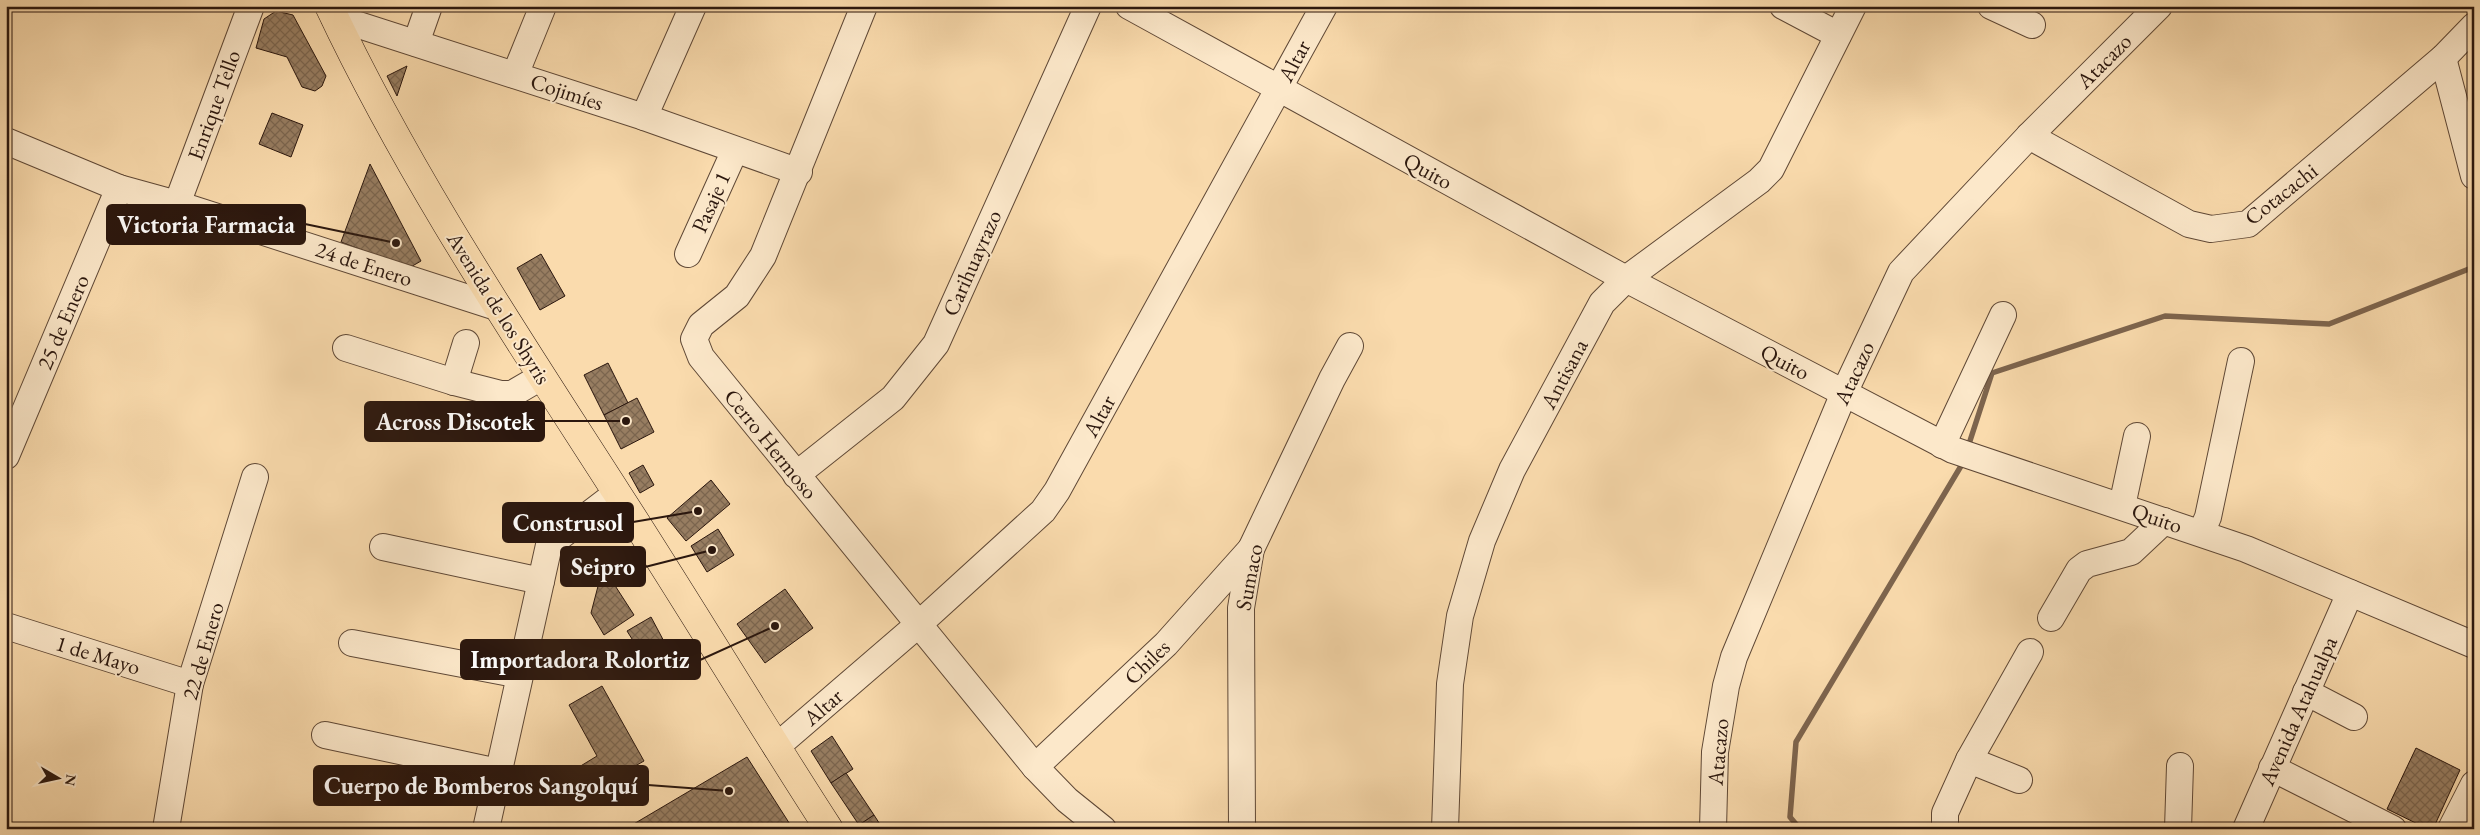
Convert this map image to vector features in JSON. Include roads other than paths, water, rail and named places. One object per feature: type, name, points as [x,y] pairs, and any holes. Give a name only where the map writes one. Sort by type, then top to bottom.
[{"type":"main road","name":"Avenida de los Shyris","points":[[332,11],[411,164],[496,307],[617,493],[829,829]]},
{"type":"street","name":"Enrique Tello","points":[[177,204],[251,6]]},
{"type":"street","points":[[416,43],[429,6]]},
{"type":"street","points":[[515,75],[543,6]]},
{"type":"street","points":[[644,117],[693,6]]},
{"type":"street","name":"Cerro Hermoso","points":[[864,6],[799,172],[763,256],[737,296],[701,325],[694,339],[701,357],[796,475],[920,623],[1035,767],[1068,800],[1103,829]]},
{"type":"street","name":"Carihuayrazo","points":[[796,475],[893,398],[936,344],[1088,6]]},
{"type":"street","name":"Quito","points":[[1129,6],[1626,279],[1948,448],[2201,533],[2474,645]]},
{"type":"street","name":"Altar","points":[[776,747],[920,623],[1043,511],[1057,492],[1324,6]]},
{"type":"street","points":[[1783,6],[1838,35]]},
{"type":"street","name":"Antisana","points":[[1445,829],[1450,684],[1460,616],[1482,541],[1512,470],[1602,303],[1626,279],[1759,181],[1771,169],[1853,6]]},
{"type":"street","points":[[1990,6],[2032,25]]},
{"type":"street","name":"Atacazo","points":[[1713,829],[1715,752],[1726,686],[1734,657],[1844,393],[1901,272],[2028,136],[2159,6]]},
{"type":"street","name":"Cojimíes","points":[[332,11],[416,43],[644,117],[799,172]]},
{"type":"street","name":"Cotacachi","points":[[2028,136],[2189,224],[2211,229],[2231,228],[2248,224],[2263,214],[2443,58],[2474,26]]},
{"type":"street","points":[[2443,58],[2474,176]]},
{"type":"street","name":"24 de Enero","points":[[6,141],[119,188],[177,204],[496,307]]},
{"type":"street","name":"Pasaje 1","points":[[688,254],[735,150]]},
{"type":"street","name":"25 de Enero","points":[[6,456],[119,188]]},
{"type":"street","points":[[1948,448],[2003,315]]},
{"type":"street","points":[[454,382],[466,343]]},
{"type":"street","name":"Sumaco","points":[[1242,829],[1241,608],[1251,549],[1332,379],[1350,346]]},
{"type":"street","points":[[346,348],[454,382],[501,394],[512,394],[541,377]]},
{"type":"street","points":[[2201,533],[2208,517],[2241,361]]},
{"type":"street","points":[[2122,506],[2137,436]]},
{"type":"street","name":"22 de Enero","points":[[166,829],[190,684],[255,477]]},
{"type":"street","points":[[486,829],[549,545],[617,493]]},
{"type":"street","points":[[2051,618],[2079,570],[2086,564],[2132,552],[2164,521]]},
{"type":"street","points":[[383,547],[541,581]]},
{"type":"street","name":"Chiles","points":[[1035,767],[1166,644],[1251,549]]},
{"type":"street","name":"Avenida Atahualpa","points":[[2246,829],[2350,593]]},
{"type":"street","name":"1 de Mayo","points":[[6,626],[190,684]]},
{"type":"street","points":[[352,643],[520,675]]},
{"type":"street","points":[[1944,829],[1945,813],[1968,760],[2030,652]]},
{"type":"street","points":[[2306,692],[2354,717]]},
{"type":"street","points":[[324,735],[498,772]]},
{"type":"street","points":[[1968,760],[2019,780]]},
{"type":"street","points":[[2178,829],[2180,766]]},
{"type":"street","points":[[2272,768],[2393,829]]},
{"type":"street","points":[[2451,829],[2474,784]]},
{"type":"waterway","points":[[1968,447],[1992,373],[2165,316],[2329,324],[2474,267]]},
{"type":"waterway","points":[[1800,829],[1790,817],[1796,742],[1964,461]]},
{"type":"place","name":"Victoria Farmacia","points":[[396,243]]},
{"type":"place","name":"Across Discotek","points":[[626,421]]},
{"type":"place","name":"Construsol","points":[[698,511]]},
{"type":"place","name":"Seipro","points":[[712,550]]},
{"type":"place","name":"Importadora Rolortiz","points":[[775,626]]},
{"type":"place","name":"Cuerpo de Bomberos Sangolquí","points":[[729,791]]}]
